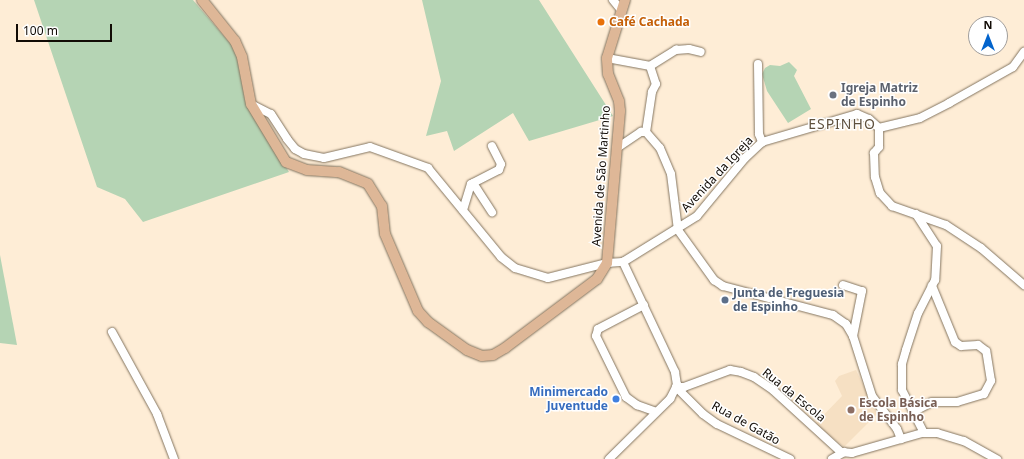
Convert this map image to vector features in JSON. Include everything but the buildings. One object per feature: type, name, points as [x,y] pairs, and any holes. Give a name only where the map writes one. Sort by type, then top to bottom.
[{"type":"main road","points":[[202,0],[235,41],[242,57],[251,104],[286,162],[307,170],[339,172],[360,180],[374,190],[382,206],[385,234],[391,252],[418,311],[428,322],[467,350],[482,356],[493,355],[505,348],[597,279],[607,263]]},
{"type":"main road","name":"Avenida de São Martinho","points":[[607,263],[617,148],[619,101],[608,74],[607,58],[625,0]]},
{"type":"street","points":[[613,0],[621,10]]},
{"type":"street","points":[[607,58],[650,66],[676,50],[689,49],[701,52]]},
{"type":"street","points":[[1024,52],[1013,67],[950,103],[920,118],[879,128],[879,147],[874,153],[875,177],[880,193],[892,206],[946,225],[981,248],[1024,285]]},
{"type":"street","points":[[758,64],[759,134],[762,142]]},
{"type":"street","points":[[650,66],[656,84],[652,92],[646,132],[660,148],[672,174],[678,230],[714,280],[723,286],[833,315],[846,324],[853,336],[872,396],[897,429],[901,439]]},
{"type":"street","points":[[251,104],[271,114],[287,139],[296,149],[304,154],[324,158],[362,148],[380,150],[428,168],[508,263],[539,277],[559,276],[607,263],[623,262],[675,372],[676,387],[670,399],[609,459]]},
{"type":"street","name":"Avenida da Igreja","points":[[623,262],[678,230],[697,216],[745,158],[762,142],[857,114],[869,119],[879,128]]},
{"type":"street","points":[[617,148],[641,132],[646,132]]},
{"type":"street","points":[[463,210],[473,183],[499,170],[501,164],[492,146]]},
{"type":"street","points":[[473,183],[492,212]]},
{"type":"street","points":[[916,214],[937,246],[932,286],[918,313],[902,364],[902,390],[924,433]]},
{"type":"street","points":[[843,286],[862,291],[853,336]]},
{"type":"street","points":[[913,412],[932,402],[956,402],[984,394],[991,382],[986,351],[978,345],[961,346],[955,342],[932,286]]},
{"type":"street","points":[[644,305],[598,329],[596,336],[626,397],[637,405],[656,412]]},
{"type":"street","points":[[112,332],[157,414],[174,459]]},
{"type":"street","name":"Rua da Escola","points":[[676,387],[684,387],[730,370],[747,374],[773,390],[845,456]]},
{"type":"street","name":"Rua de Gatão","points":[[676,387],[703,414],[717,424],[790,459]]},
{"type":"street","points":[[832,459],[924,433],[937,433],[964,441],[997,459]]},
{"type":"shaded area","name":"Escola Básica de Espinho","points":[[856,370],[877,414],[844,447],[815,424],[842,396],[835,381],[839,376]]},
{"type":"green space","points":[[34,0],[193,0],[235,49],[253,114],[289,172],[143,222],[125,199],[97,187]]},
{"type":"green space","points":[[422,0],[539,0],[613,116],[529,141],[513,113],[454,151],[447,131],[426,136],[441,81]]},
{"type":"green space","points":[[789,62],[797,70],[794,76],[811,109],[788,123],[767,91],[762,74],[765,68],[770,65],[780,66]]},
{"type":"green space","points":[[0,255],[17,345],[0,343]]},
{"type":"place","name":"Café Cachada","points":[[601,22]]},
{"type":"place","name":"Igreja Matriz de Espinho","points":[[833,95]]},
{"type":"place","name":"Junta de Freguesia de Espinho","points":[[725,300]]},
{"type":"place","name":"Minimercado Juventude","points":[[616,399]]},
{"type":"place","name":"Escola Básica de Espinho","points":[[851,410]]},
{"type":"district","name":"ESPINHO","points":[[842,124]]}]
